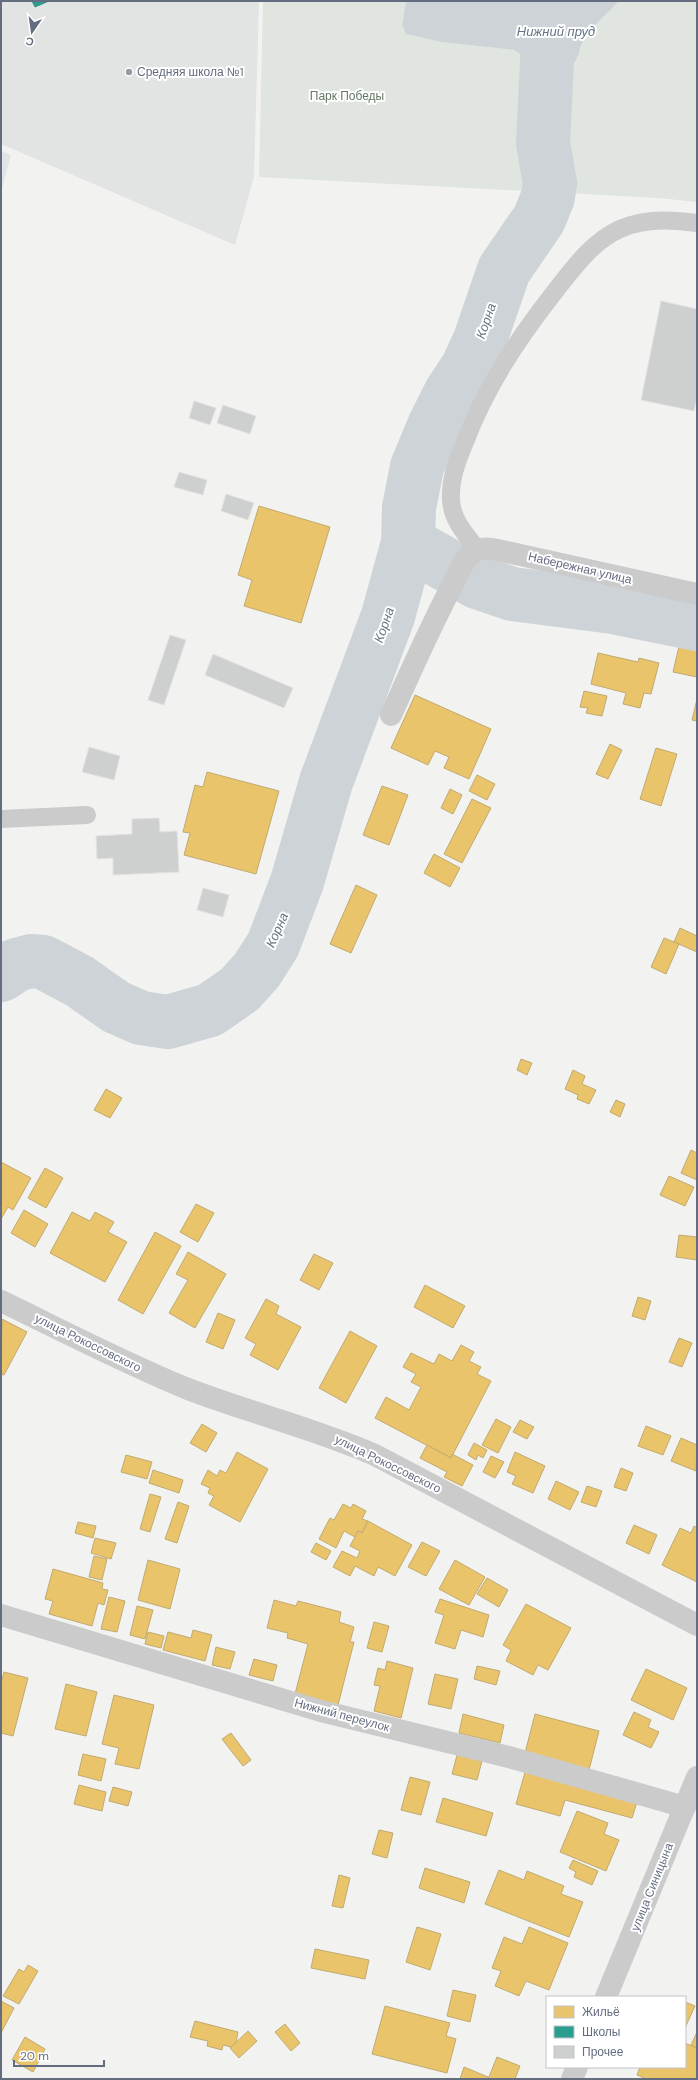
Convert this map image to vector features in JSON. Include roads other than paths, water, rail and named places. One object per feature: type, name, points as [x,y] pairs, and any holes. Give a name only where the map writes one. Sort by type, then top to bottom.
[{"type":"street","name":"Набережная улица","points":[[472,555],[487,549],[502,551],[697,594]]},
{"type":"street","points":[[392,715],[450,589],[472,555]]},
{"type":"street","name":"улица Рокоссовского","points":[[1,1301],[99,1349],[189,1389],[337,1438],[375,1455],[697,1625]]},
{"type":"street","name":"Нижний переулок","points":[[1,1615],[321,1711],[509,1757],[685,1807]]},
{"type":"street","name":"улица Синицына","points":[[606,1996],[697,1776]]},
{"type":"street","points":[[572,2079],[577,2068]]},
{"type":"lane","points":[[472,555],[455,519],[451,502],[451,486],[456,464],[469,430],[492,383],[510,352],[572,270],[588,251],[603,240],[620,229],[656,220],[676,220],[697,223]]},
{"type":"lane","points":[[1,819],[87,815]]},
{"type":"water","name":"Нижний пруд","points":[[406,1],[619,1],[584,39],[575,62],[525,57],[514,50],[441,42],[406,34],[402,25]]},
{"type":"waterway","name":"Корна","points":[[1,975],[16,965],[31,961],[43,962],[79,981],[116,1007],[141,1018],[168,1022],[210,1010],[240,989],[257,970],[273,945],[297,882],[326,782],[388,616],[408,543],[409,508],[417,467],[434,426],[450,394],[467,368],[480,340],[504,270],[539,219],[548,197],[550,183],[543,143],[550,1]]},
{"type":"waterway","points":[[408,543],[477,582],[512,594],[613,607],[697,624]]},
{"type":"place","name":"Средняя школа №1","points":[[129,72]]},
{"type":"park label","name":"Парк Победы","points":[[347,96]]}]
